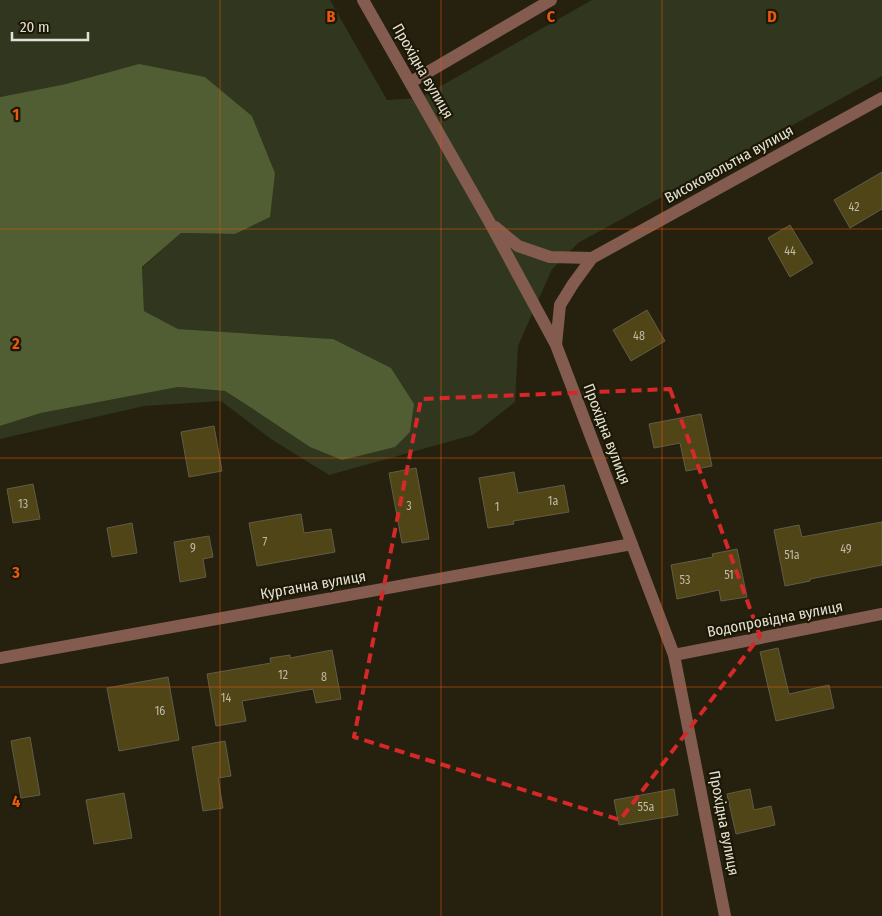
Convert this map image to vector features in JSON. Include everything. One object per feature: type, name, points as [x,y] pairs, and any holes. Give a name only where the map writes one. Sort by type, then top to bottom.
[{"type":"street","name":"Прохідна вулиця","points":[[363,0],[490,223],[556,345],[674,655],[726,916]]},
{"type":"street","points":[[411,82],[551,0]]},
{"type":"street","name":"Високовольтна вулиця","points":[[556,345],[560,305],[592,258],[882,98]]},
{"type":"street","points":[[490,223],[518,246],[550,256],[592,258]]},
{"type":"street","name":"Курганна вулиця","points":[[0,658],[632,544]]},
{"type":"street","name":"Водопровідна вулиця","points":[[674,655],[882,614]]},
{"type":"highlighted area","points":[[670,389],[760,636],[620,820],[354,737],[421,399]]},
{"type":"green space","points":[[0,0],[330,0],[387,100],[420,98],[592,0],[882,0],[882,76],[578,243],[552,269],[518,346],[515,402],[473,435],[329,475],[271,439],[221,401],[144,406],[0,439],[0,426],[41,413],[178,387],[225,391],[256,411],[333,339],[178,329],[144,311],[142,268],[181,233],[235,234],[275,173],[252,116],[205,77],[66,84],[0,97]]},
{"type":"green space","points":[[139,64],[205,77],[252,116],[275,173],[270,217],[235,234],[181,233],[142,267],[144,311],[178,329],[333,339],[391,368],[414,404],[410,432],[395,447],[342,460],[310,447],[225,391],[178,387],[41,413],[0,426],[0,97],[66,84]]},
{"type":"building","points":[[882,172],[882,209],[850,228],[834,200]]},
{"type":"building","points":[[790,225],[813,263],[790,277],[768,238]]},
{"type":"building","points":[[647,310],[665,341],[631,361],[613,330]]},
{"type":"building","points":[[701,414],[712,466],[686,471],[680,443],[654,448],[649,424]]},
{"type":"building","points":[[214,426],[222,471],[189,477],[181,432]]},
{"type":"building","points":[[416,468],[429,539],[402,543],[389,473]]},
{"type":"building","points":[[514,472],[518,493],[564,485],[569,512],[513,521],[514,524],[488,528],[479,478]]},
{"type":"building","points":[[33,484],[40,519],[13,523],[7,489]]},
{"type":"building","points":[[301,514],[304,533],[331,529],[335,552],[257,566],[249,523]]},
{"type":"building","points":[[882,522],[882,565],[810,579],[810,581],[785,586],[774,530],[799,525],[802,537]]},
{"type":"building","points":[[132,523],[137,553],[112,557],[107,528]]},
{"type":"building","points":[[209,536],[213,557],[203,559],[206,577],[180,582],[174,542]]},
{"type":"building","points":[[737,549],[747,597],[721,601],[719,590],[677,599],[671,565],[713,557],[712,554]]},
{"type":"building","points":[[778,648],[789,694],[829,685],[834,708],[776,721],[760,652]]},
{"type":"building","points":[[332,650],[341,699],[316,703],[313,689],[242,701],[246,721],[216,726],[207,674],[271,663],[270,658],[290,655],[290,658]]},
{"type":"building","points":[[168,677],[179,740],[119,751],[107,688]]},
{"type":"building","points":[[30,737],[40,795],[21,798],[11,741]]},
{"type":"building","points":[[225,741],[231,776],[218,778],[223,808],[203,811],[192,747]]},
{"type":"building","points":[[674,789],[678,815],[619,825],[614,800]]},
{"type":"building","points":[[750,789],[754,810],[771,806],[775,825],[736,834],[727,794]]},
{"type":"building","points":[[124,793],[132,838],[94,844],[86,800]]}]
